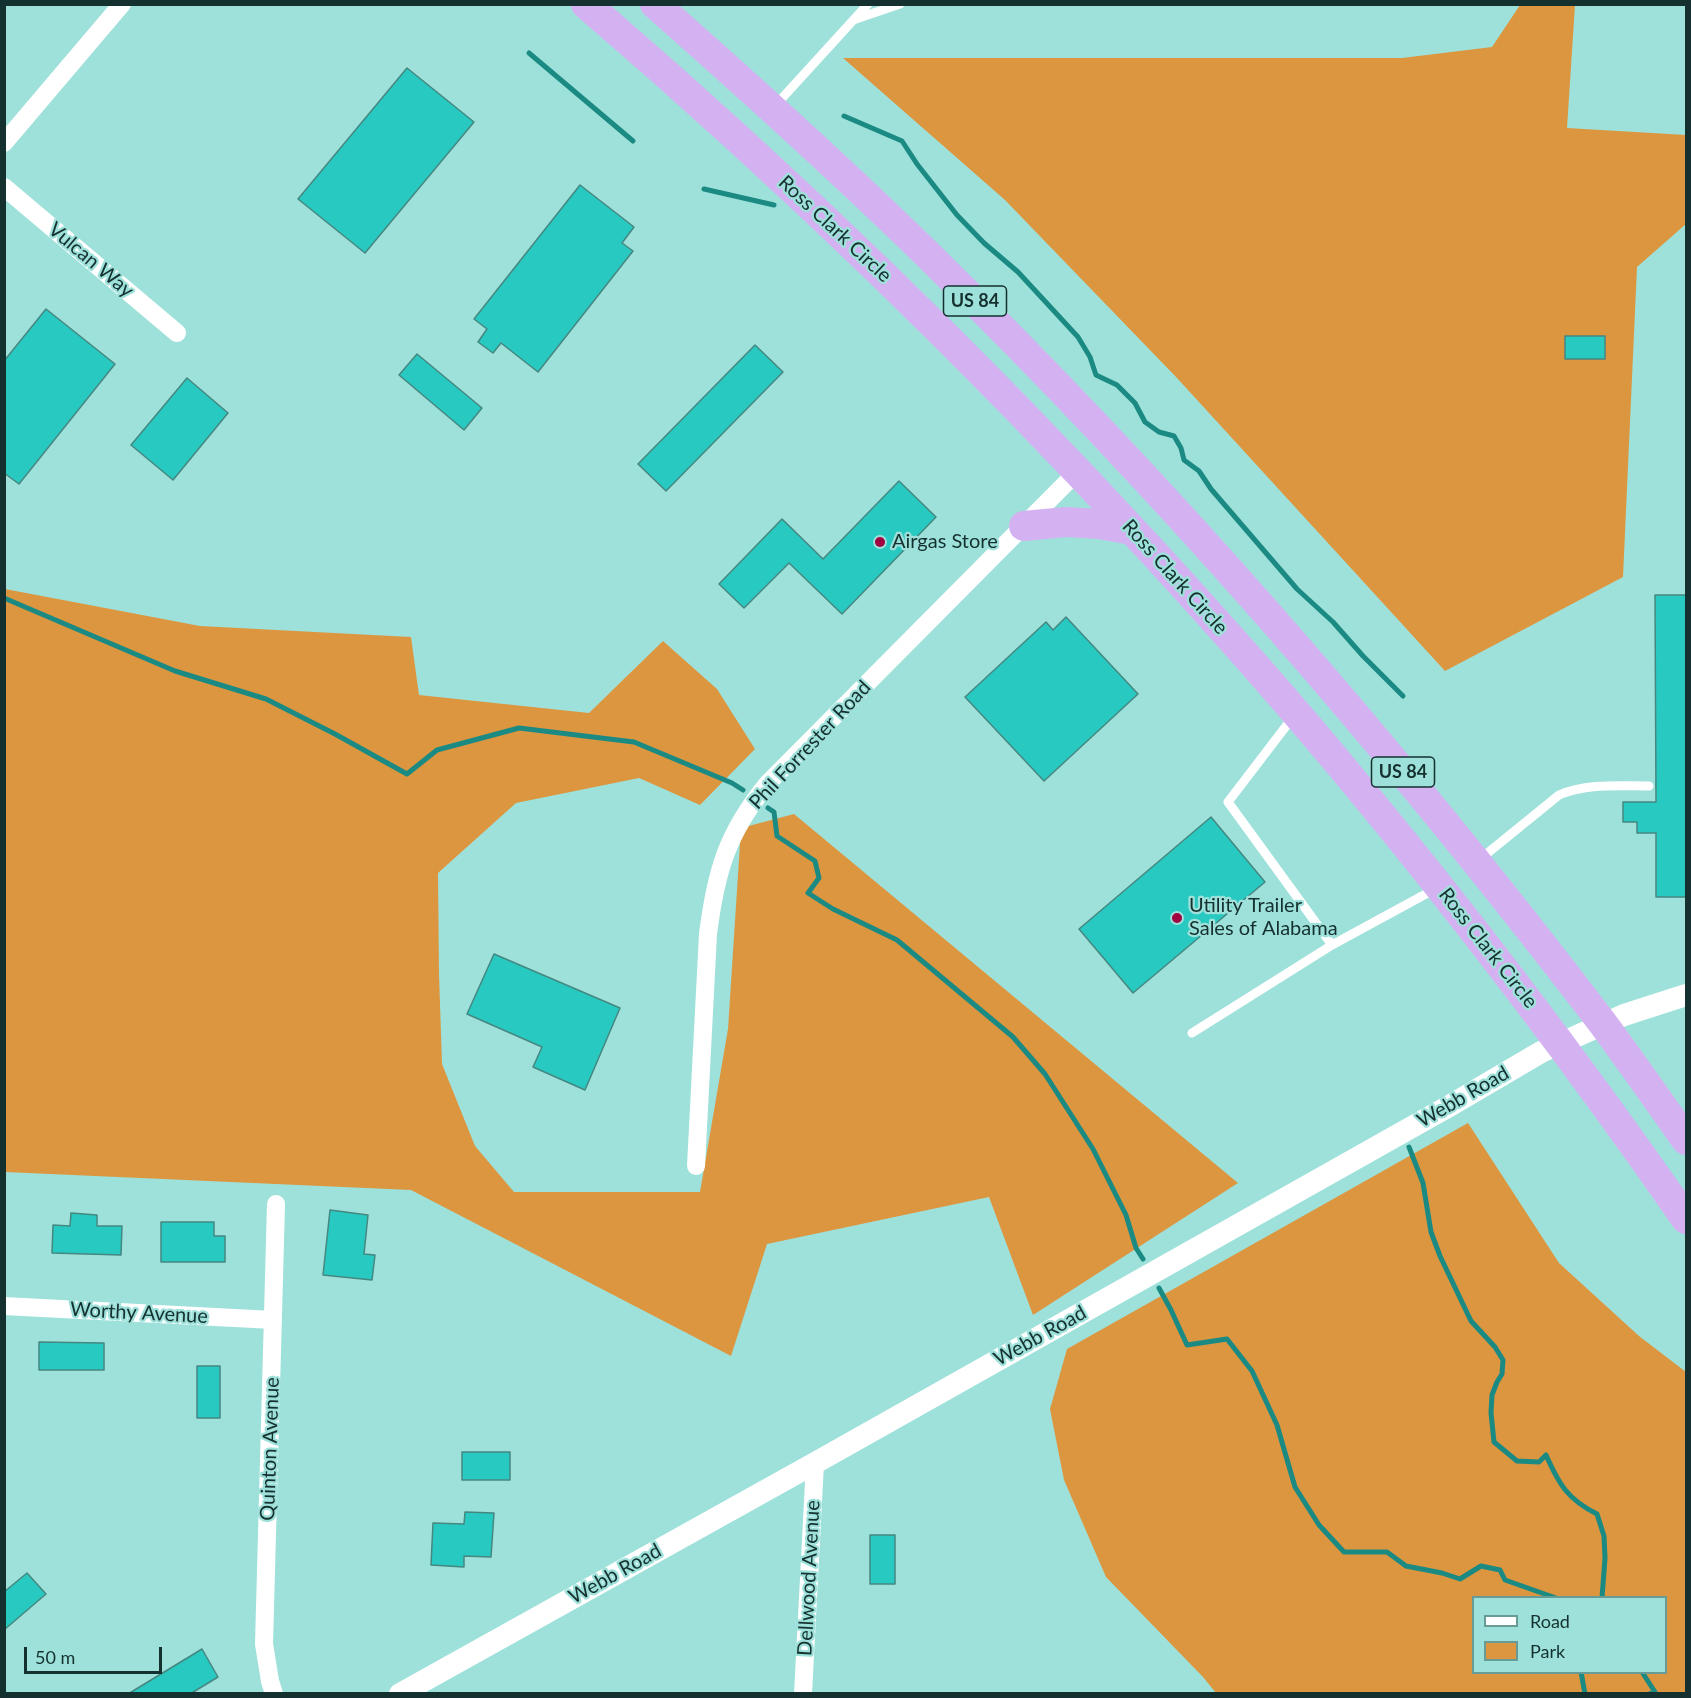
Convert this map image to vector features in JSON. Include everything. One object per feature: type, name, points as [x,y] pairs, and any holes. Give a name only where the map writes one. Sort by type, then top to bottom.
[{"type":"highway","name":"Ross Clark Circle","points":[[586,4],[725,126],[892,282],[1027,417],[1132,530],[1296,713],[1439,886],[1561,1043],[1686,1219]]},
{"type":"highway","name":"US 84","points":[[655,4],[836,167],[990,316],[1193,529],[1365,726],[1477,861],[1603,1024],[1686,1140]]},
{"type":"highway","points":[[804,199],[836,167]]},
{"type":"highway","points":[[1078,471],[1110,440]]},
{"type":"highway","points":[[1024,526],[1066,522],[1132,530]]},
{"type":"highway","points":[[1439,886],[1477,861]]},
{"type":"street","points":[[4,143],[122,4]]},
{"type":"street","name":"Vulcan Way","points":[[4,187],[177,333]]},
{"type":"street","name":"Phil Forrester Road","points":[[696,1166],[708,934],[712,901],[721,863],[736,828],[768,783],[1078,471]]},
{"type":"street","name":"Webb Road","points":[[400,1694],[1451,1105],[1541,1052],[1623,1015],[1686,995]]},
{"type":"street","name":"Quinton Avenue","points":[[274,1694],[264,1644],[276,1204]]},
{"type":"street","name":"Worthy Avenue","points":[[4,1305],[273,1320]]},
{"type":"street","name":"Dellwood Avenue","points":[[803,1694],[815,1462]]},
{"type":"lane","points":[[772,108],[868,4]]},
{"type":"lane","points":[[854,20],[900,4]]},
{"type":"lane","points":[[1296,713],[1228,802],[1332,945]]},
{"type":"lane","points":[[1477,861],[1558,795],[1569,790],[1649,786]]},
{"type":"lane","points":[[1192,1033],[1332,945],[1439,886]]},
{"type":"green space","points":[[1520,5],[1575,5],[1567,128],[1686,135],[1686,224],[1637,267],[1623,577],[1445,671],[1177,378],[1005,200],[843,58],[1402,58],[1492,47]]},
{"type":"green space","points":[[5,589],[200,626],[411,637],[419,695],[589,713],[663,641],[717,689],[755,749],[700,805],[639,778],[516,803],[438,873],[442,1064],[475,1146],[514,1192],[700,1192],[728,1029],[741,828],[794,814],[1238,1183],[1033,1315],[989,1197],[767,1244],[731,1356],[411,1190],[5,1172]]},
{"type":"green space","points":[[1468,1123],[1559,1263],[1639,1336],[1686,1372],[1686,1693],[1216,1693],[1106,1577],[1064,1480],[1050,1409],[1067,1349]]},
{"type":"building","points":[[407,68],[474,122],[365,253],[298,199]]},
{"type":"building","points":[[580,185],[634,227],[622,243],[633,251],[538,372],[501,343],[493,353],[478,342],[487,329],[474,319]]},
{"type":"building","points":[[46,309],[115,364],[19,484],[4,473],[4,361]]},
{"type":"building","points":[[1565,336],[1605,336],[1605,359],[1565,359]]},
{"type":"building","points":[[755,345],[783,372],[666,491],[638,464]]},
{"type":"building","points":[[417,354],[482,408],[464,430],[399,375]]},
{"type":"building","points":[[187,378],[228,413],[173,480],[131,445]]},
{"type":"building","points":[[899,481],[936,517],[842,614],[789,563],[744,608],[719,584],[782,519],[823,559]]},
{"type":"building","points":[[1655,595],[1686,595],[1686,897],[1656,897],[1656,833],[1637,833],[1637,822],[1623,822],[1623,802],[1656,802]]},
{"type":"building","points":[[1066,617],[1138,694],[1044,781],[965,697],[1046,622],[1053,630]]},
{"type":"building","points":[[1211,817],[1265,882],[1133,993],[1079,929]]},
{"type":"building","points":[[494,954],[620,1008],[585,1090],[533,1067],[542,1047],[467,1014]]},
{"type":"building","points":[[330,1210],[368,1215],[364,1254],[375,1255],[372,1280],[323,1275]]},
{"type":"building","points":[[71,1213],[97,1215],[97,1226],[122,1226],[121,1255],[52,1253],[53,1225],[70,1226]]},
{"type":"building","points":[[161,1222],[214,1222],[214,1236],[225,1236],[225,1262],[161,1262]]},
{"type":"building","points":[[39,1342],[104,1343],[104,1370],[39,1370]]},
{"type":"building","points":[[197,1366],[220,1366],[220,1418],[197,1418]]},
{"type":"building","points":[[462,1452],[510,1452],[510,1480],[462,1480]]},
{"type":"building","points":[[465,1512],[494,1513],[491,1557],[464,1556],[464,1567],[431,1565],[433,1523],[464,1524]]},
{"type":"building","points":[[870,1535],[895,1535],[895,1584],[870,1584]]},
{"type":"building","points":[[27,1573],[46,1594],[4,1630],[4,1592]]},
{"type":"building","points":[[202,1649],[218,1677],[190,1694],[128,1694]]},
{"type":"waterway","points":[[529,53],[633,141]]},
{"type":"waterway","points":[[844,116],[902,141],[957,215],[984,243],[1018,272],[1078,337],[1090,357],[1096,375],[1117,385],[1135,403],[1145,422],[1159,432],[1174,436],[1181,448],[1184,460],[1199,471],[1211,489],[1297,589],[1333,622],[1403,696]]},
{"type":"waterway","points":[[704,189],[774,205]]},
{"type":"waterway","points":[[4,598],[175,671],[266,699],[407,774],[437,750],[519,728],[634,742],[732,783],[743,790]]},
{"type":"waterway","points":[[768,808],[774,812],[777,836],[815,861],[819,878],[808,893],[833,909],[897,940],[1013,1037],[1045,1074],[1093,1149],[1126,1215],[1136,1248],[1143,1259]]},
{"type":"waterway","points":[[1409,1147],[1423,1183],[1431,1232],[1440,1256],[1471,1321],[1495,1347],[1503,1360],[1502,1374],[1492,1395],[1494,1442],[1517,1461],[1539,1462],[1546,1455],[1565,1490],[1578,1503],[1597,1514],[1604,1536],[1602,1596]]},
{"type":"waterway","points":[[1159,1288],[1187,1345],[1227,1339],[1252,1371],[1277,1425],[1295,1487],[1319,1525],[1344,1552],[1387,1552],[1406,1566],[1460,1579],[1481,1566],[1500,1570],[1505,1580],[1550,1596]]},
{"type":"waterway","points":[[1581,1674],[1585,1694]]},
{"type":"waterway","points":[[1643,1674],[1655,1692],[1649,1694]]},
{"type":"place","name":"Airgas Store","points":[[880,542]]},
{"type":"place","name":"Utility Trailer Sales of Alabama","points":[[1177,918]]}]
